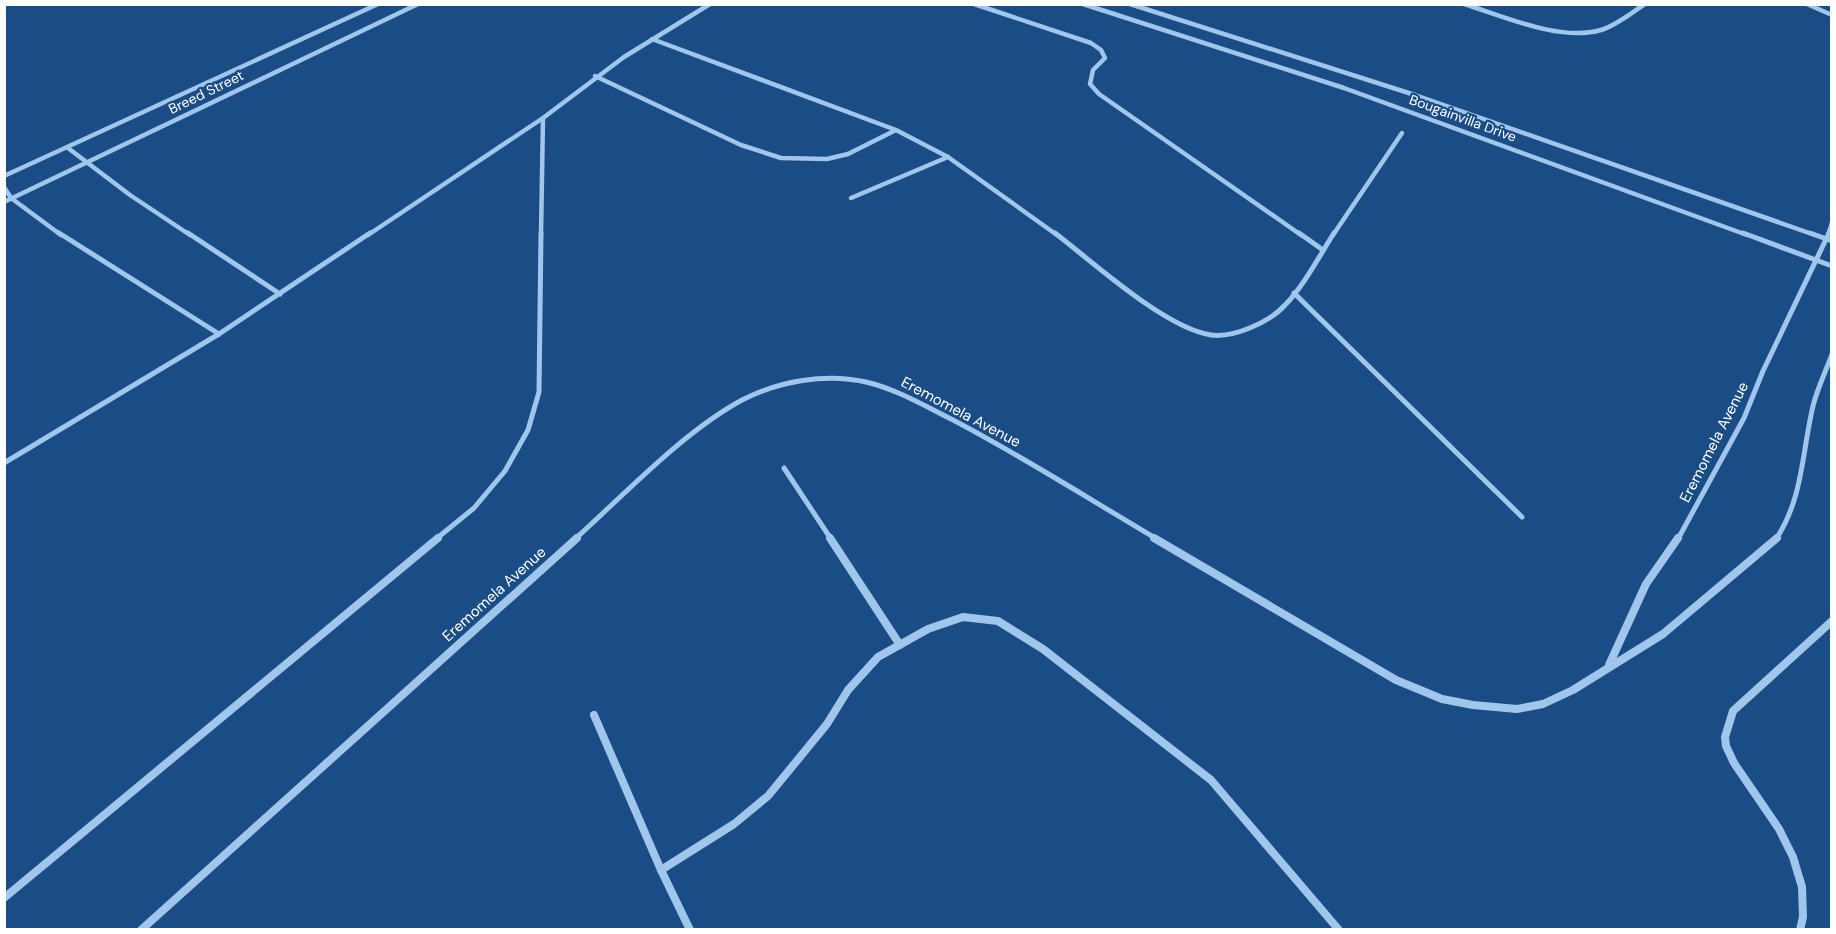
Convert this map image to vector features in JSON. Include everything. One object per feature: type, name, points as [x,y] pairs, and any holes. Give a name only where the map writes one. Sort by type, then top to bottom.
[{"type":"street","name":"Breed Street","points":[[4,176],[378,4]]},
{"type":"street","name":"Breed Street","points":[[4,202],[418,4]]},
{"type":"street","points":[[4,464],[219,334],[543,118],[625,54],[710,4]]},
{"type":"street","points":[[974,4],[1091,43],[1101,50],[1105,58],[1094,70],[1090,84],[1099,94],[1323,250]]},
{"type":"street","name":"Bougainvilla Drive","points":[[1083,4],[1364,95],[1832,266]]},
{"type":"street","name":"Bougainvilla Drive","points":[[1130,4],[1415,95],[1829,241]]},
{"type":"street","points":[[1464,4],[1540,26],[1580,32],[1605,28],[1645,4]]},
{"type":"street","points":[[1807,4],[1832,15]]},
{"type":"street","points":[[652,39],[896,130],[948,157],[1017,204],[1149,305],[1180,325],[1212,335],[1238,333],[1260,323],[1285,306],[1402,133]]},
{"type":"street","points":[[595,76],[741,145],[781,158],[807,161],[828,159],[848,154],[896,130]]},
{"type":"street","points":[[4,898],[474,508],[505,471],[528,430],[539,392],[543,118]]},
{"type":"street","points":[[68,148],[130,195],[280,294]]},
{"type":"street","points":[[851,198],[948,157]]},
{"type":"street","points":[[4,187],[11,198],[55,231],[219,334]]},
{"type":"street","name":"Eremomela Avenue","points":[[1609,666],[1646,584],[1676,542],[1744,418],[1763,371],[1816,260],[1829,241],[1832,223]]},
{"type":"street","points":[[1294,293],[1522,517]]},
{"type":"street","name":"Eremomela Avenue","points":[[141,930],[674,450],[744,400],[782,385],[812,380],[843,379],[881,386],[974,431],[1396,680],[1442,699],[1516,709],[1543,704],[1580,686],[1663,634],[1775,540],[1788,521],[1795,501],[1813,404],[1832,354]]},
{"type":"street","points":[[784,468],[900,645]]},
{"type":"street","points":[[661,870],[734,824],[768,796],[828,724],[848,690],[878,657],[928,629],[963,617],[998,621],[1043,650],[1211,780],[1339,930]]},
{"type":"street","points":[[1800,930],[1803,925],[1803,896],[1797,864],[1763,804],[1736,766],[1726,745],[1726,730],[1733,711],[1832,621]]},
{"type":"street","points":[[594,715],[661,870],[690,930]]}]
